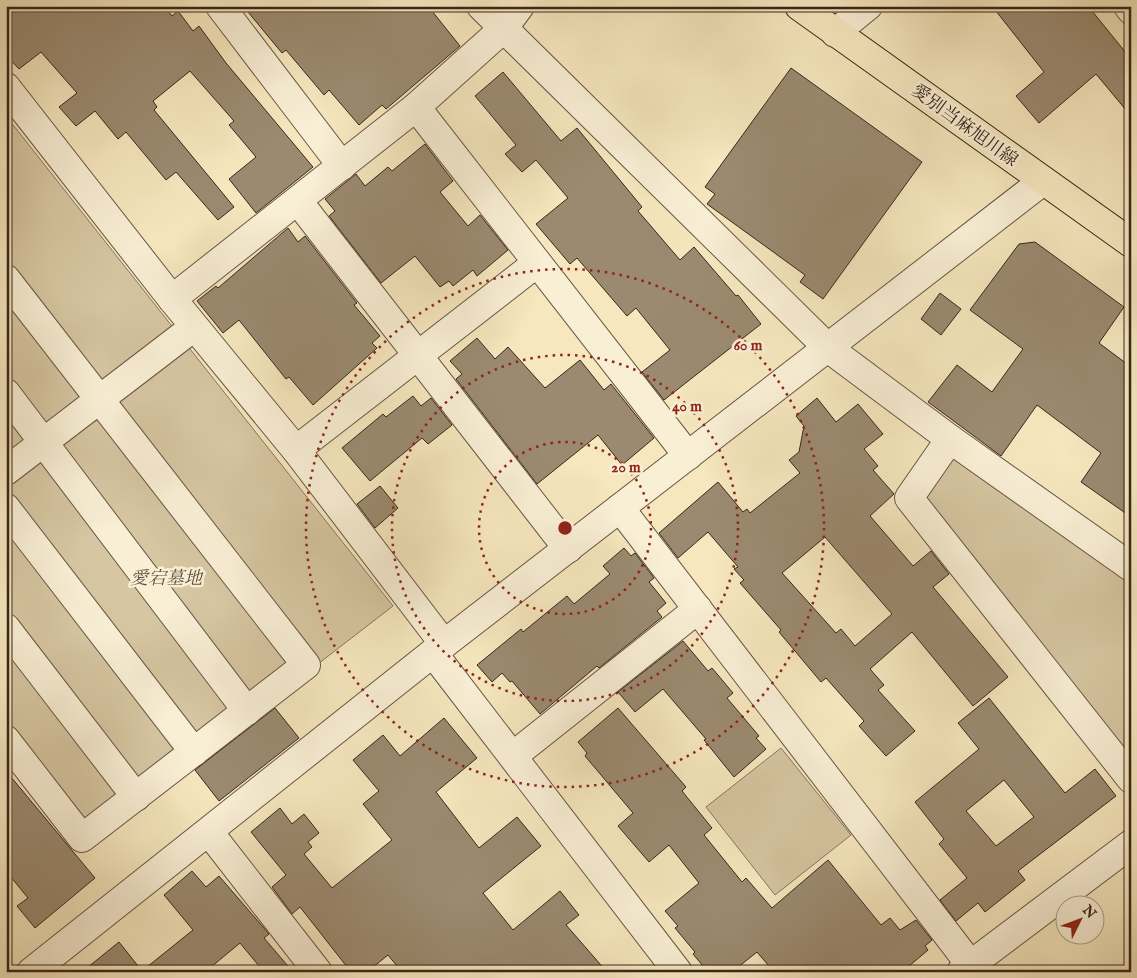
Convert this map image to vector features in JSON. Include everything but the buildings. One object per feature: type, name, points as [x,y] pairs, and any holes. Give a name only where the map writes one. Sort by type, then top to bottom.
[{"type":"main road","name":"愛別当麻旭川線","points":[[799,6],[1131,243]]},
{"type":"street","points":[[220,6],[342,166]]},
{"type":"street","points":[[481,6],[828,348],[950,439],[1131,567]]},
{"type":"street","points":[[172,299],[416,108],[503,29],[520,6]]},
{"type":"street","points":[[836,32],[868,6]]},
{"type":"street","points":[[1128,6],[1131,10]]},
{"type":"street","points":[[6,87],[194,327],[296,450],[513,756],[678,972]]},
{"type":"street","points":[[416,108],[688,456]]},
{"type":"street","points":[[31,972],[438,648],[1043,181]]},
{"type":"street","points":[[298,201],[568,549]]},
{"type":"street","points":[[296,450],[537,263]]},
{"type":"street","points":[[6,279],[306,665],[82,838],[6,740]]},
{"type":"street","points":[[6,472],[194,327]]},
{"type":"street","points":[[6,393],[247,711]]},
{"type":"street","points":[[950,439],[909,498],[1131,779]]},
{"type":"street","points":[[6,508],[194,752]]},
{"type":"street","points":[[620,508],[970,969],[1131,844]]},
{"type":"street","points":[[513,756],[698,609]]},
{"type":"street","points":[[6,628],[136,796]]},
{"type":"street","points":[[209,832],[318,972]]},
{"type":"green space","name":"愛宕墓地","points":[[6,116],[393,606],[81,847],[6,755]]},
{"type":"green space","points":[[950,439],[1131,567],[1131,779],[909,498]]},
{"type":"green space","points":[[781,748],[851,835],[775,895],[706,807]]}]
